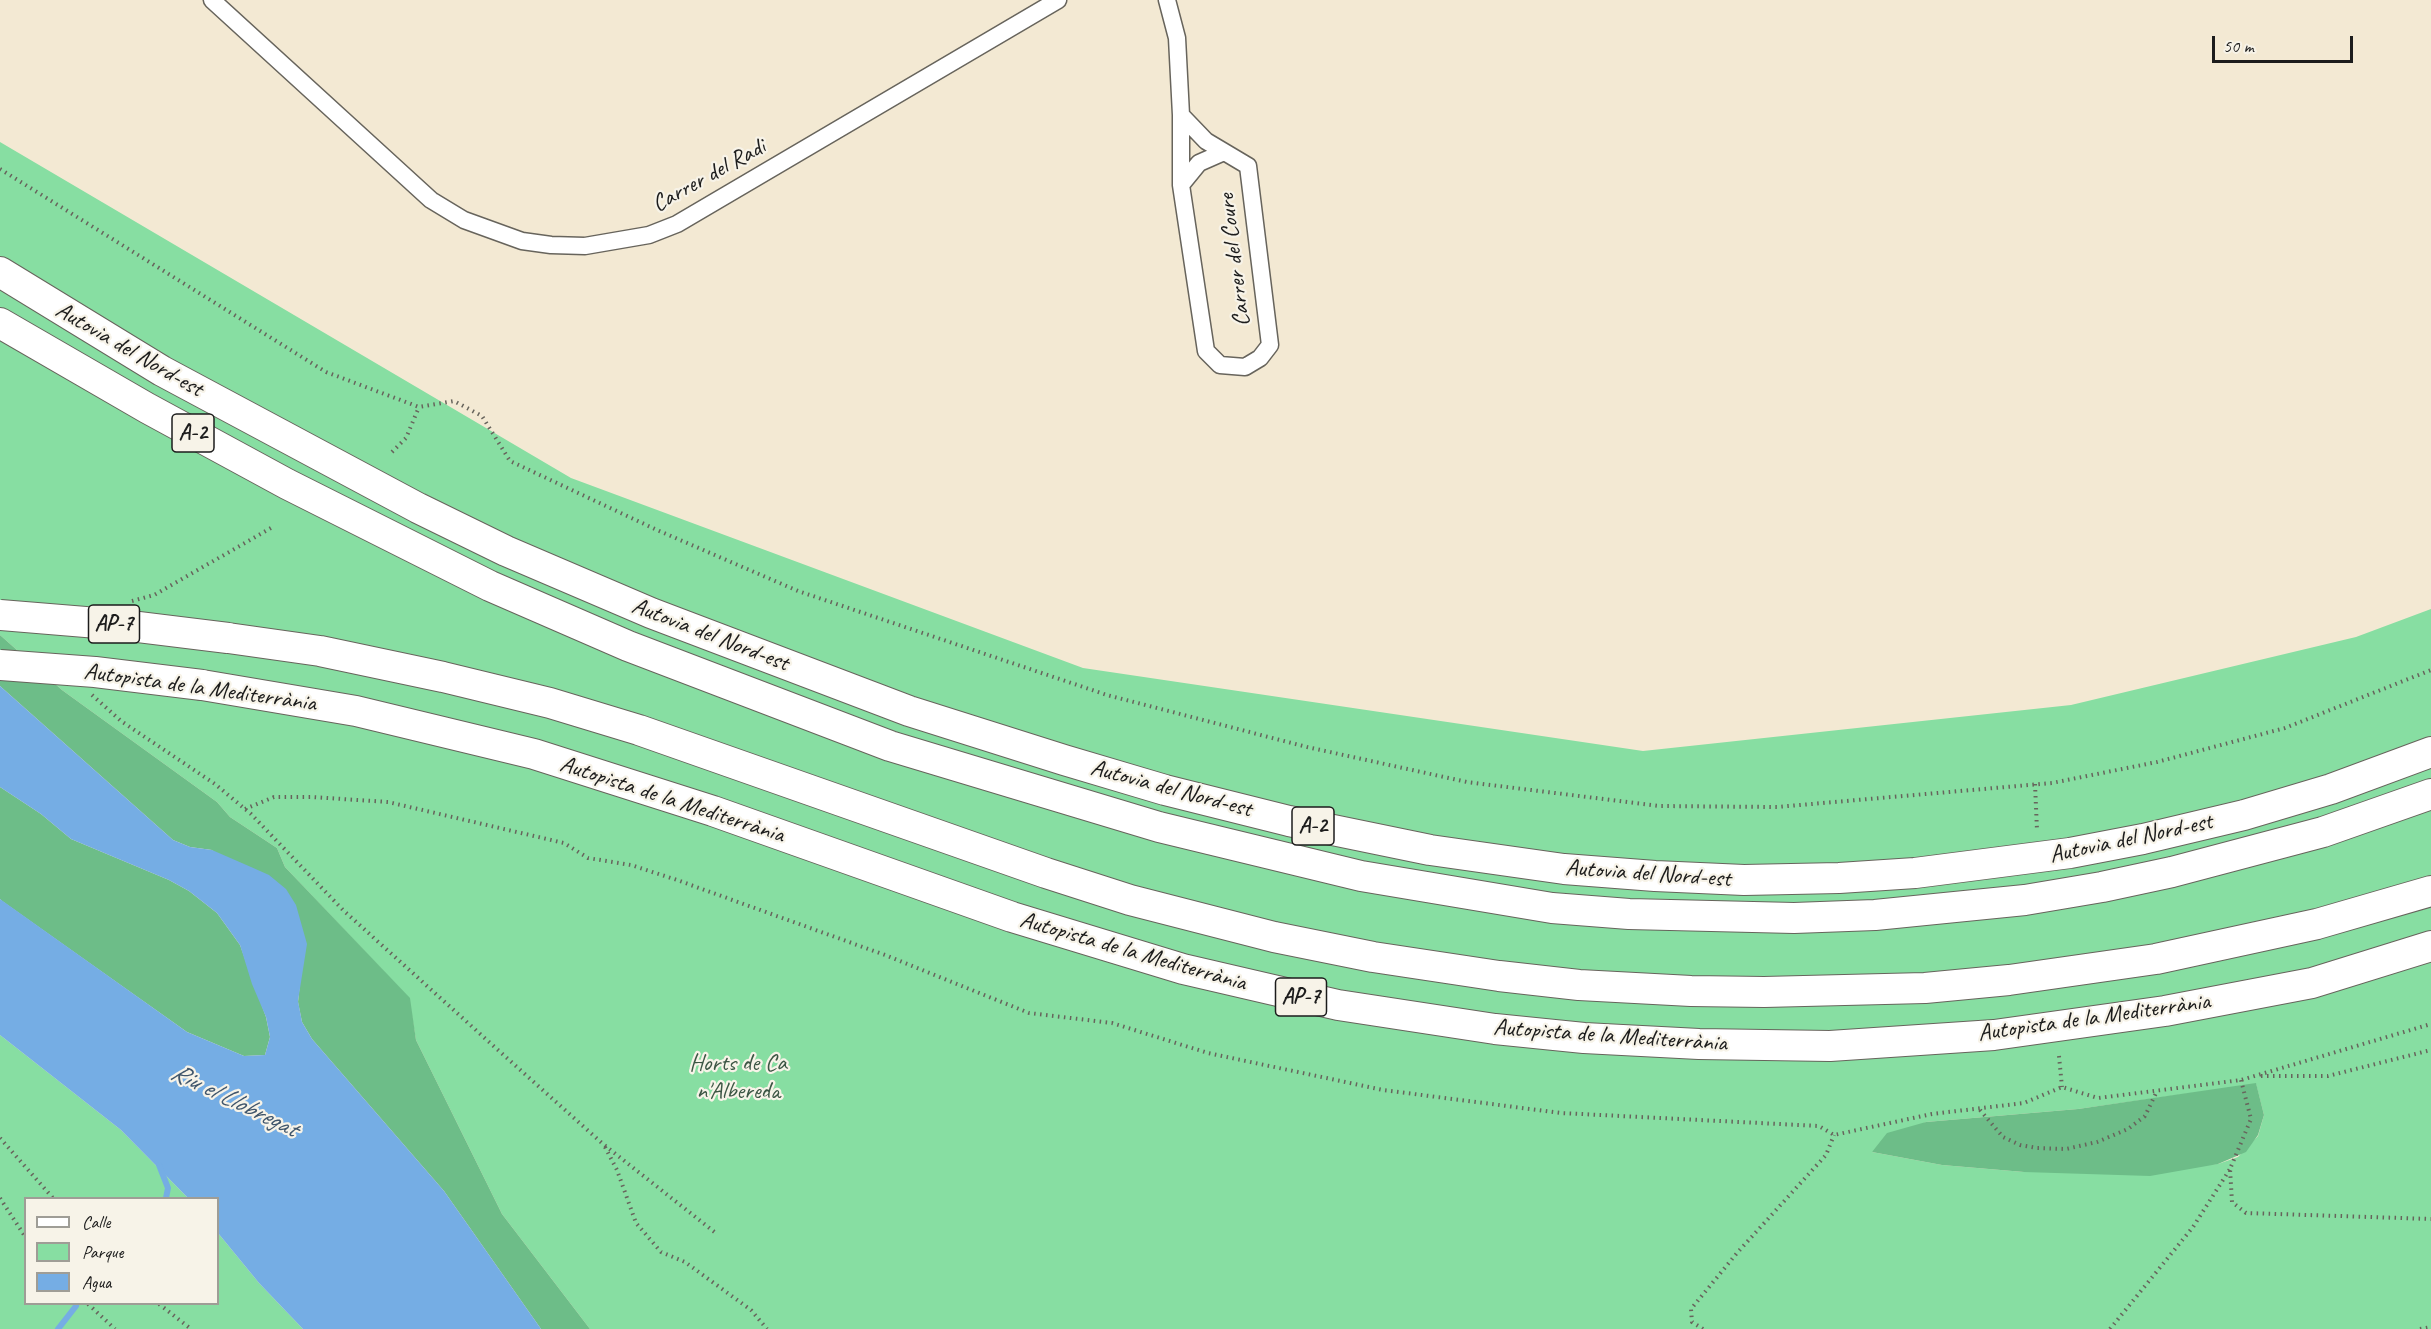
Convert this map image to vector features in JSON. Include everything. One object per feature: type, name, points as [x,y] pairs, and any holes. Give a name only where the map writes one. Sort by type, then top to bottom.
[{"type":"highway","name":"Autovia del Nord-est","points":[[0,272],[162,371],[418,508],[506,551],[651,613],[909,711],[1064,760],[1165,790],[1289,821],[1419,848],[1564,869],[1655,876],[1744,880],[1839,878],[1915,873],[2070,853],[2143,839],[2244,815],[2320,792],[2431,752]]},
{"type":"highway","name":"Autovia del Nord-est","points":[[0,323],[147,408],[287,484],[490,586],[628,645],[890,746],[1159,827],[1361,876],[1552,908],[1629,914],[1794,918],[1906,913],[2025,900],[2172,872],[2323,832],[2431,794]]},
{"type":"highway","name":"Autopista de la Mediterrània","points":[[0,615],[122,625],[228,638],[331,653],[443,677],[550,703],[639,730],[1046,873],[1130,900],[1274,937],[1373,957],[1499,976],[1579,985],[1691,991],[1764,992],[1925,988],[2032,977],[2156,959],[2317,924],[2431,891]]},
{"type":"highway","name":"Autopista de la Mediterrània","points":[[0,665],[95,672],[271,695],[356,711],[534,754],[713,811],[1012,917],[1183,969],[1338,1005],[1495,1029],[1584,1038],[1699,1044],[1830,1046],[1994,1035],[2165,1011],[2312,982],[2431,946]]},
{"type":"street","name":"Carrer del Radi","points":[[212,0],[431,200],[464,220],[522,241],[585,246],[649,235],[677,224],[1058,0]]},
{"type":"street","name":"Carrer del Coure","points":[[1167,0],[1177,38],[1181,115],[1180,185],[1206,351],[1220,365],[1245,367],[1260,358],[1270,345],[1248,166],[1206,141],[1181,115]]},
{"type":"street","name":"Carrer del Coure","points":[[1180,185],[1199,163],[1224,152]]},
{"type":"path","points":[[0,169],[326,372],[419,407],[454,401],[482,416],[510,461],[657,530],[798,591],[1107,695],[1307,747],[1467,782],[1659,806],[1777,807],[2035,784],[2157,762],[2285,728],[2431,670]]},
{"type":"path","points":[[392,452],[406,438],[419,407]]},
{"type":"path","points":[[132,601],[153,595],[271,528]]},
{"type":"path","points":[[85,689],[121,721],[215,784],[251,814],[343,910],[603,1144],[717,1234]]},
{"type":"path","points":[[2035,784],[2037,830]]},
{"type":"path","points":[[2254,1076],[2328,1076],[2431,1050]]},
{"type":"path","points":[[2059,1056],[2062,1087]]},
{"type":"path","points":[[2110,1329],[2193,1227],[2230,1169],[2251,1119],[2241,1080]]},
{"type":"path","points":[[1980,1109],[2003,1137],[2020,1145],[2037,1149],[2066,1149],[2097,1143],[2128,1129],[2145,1116],[2157,1091]]},
{"type":"path","points":[[1703,1329],[1692,1322],[1691,1309],[1737,1253],[1826,1155],[1834,1135]]},
{"type":"path","points":[[0,1138],[52,1197]]},
{"type":"path","points":[[603,1144],[617,1170],[636,1223],[660,1252],[685,1262],[742,1303],[767,1329]]},
{"type":"path","points":[[2230,1169],[2232,1202],[2246,1213],[2431,1219]]},
{"type":"path","points":[[0,1198],[24,1235]]},
{"type":"path","points":[[89,1305],[115,1329]]},
{"type":"path","points":[[160,1305],[191,1329]]},
{"type":"path","points":[[2420,1329],[2431,1327]]},
{"type":"green space","name":"Horts de Ca n'Albereda","points":[[0,142],[571,478],[1083,668],[1643,751],[2071,705],[2356,637],[2431,609],[2431,1329],[590,1329],[502,1214],[416,1040],[409,998],[285,867],[277,848],[230,817],[217,802],[62,690],[0,635]],"holes":[[[2256,1084],[2264,1115],[2258,1136],[2238,1157],[2218,1164],[2024,1172],[1942,1165],[1872,1152],[1926,1122],[2078,1109]]]},
{"type":"green space","points":[[0,635],[62,690],[217,802],[230,817],[277,848],[285,867],[410,998],[416,1040],[502,1214],[590,1329],[541,1329],[444,1191],[312,1039],[302,1022],[298,1002],[300,983],[212,850],[190,847],[173,840],[0,686]]},
{"type":"green space","points":[[0,787],[41,814],[71,839],[169,880],[189,891],[217,913],[240,945],[266,1017],[270,1037],[265,1055],[244,1056],[187,1032],[0,899]]},
{"type":"green space","points":[[0,1035],[121,1130],[187,1197],[24,1197],[24,1305],[219,1305],[219,1234],[259,1283],[303,1329],[0,1329]]},
{"type":"green space","points":[[2256,1083],[2264,1115],[2258,1135],[2246,1152],[2218,1164],[2150,1176],[2024,1172],[1942,1165],[1872,1152],[1887,1133],[1926,1122],[2078,1109]]},
{"type":"water","name":"Riu el Llobregat","points":[[0,686],[173,840],[190,847],[212,850],[269,875],[286,889],[296,905],[307,944],[298,1001],[302,1022],[312,1039],[444,1191],[541,1329],[303,1329],[259,1283],[219,1234],[219,1197],[187,1197],[121,1130],[0,1035],[0,899],[187,1032],[244,1056],[265,1055],[270,1037],[266,1017],[252,984],[240,945],[217,913],[189,891],[169,880],[71,839],[41,814],[0,787]]},
{"type":"waterway","points":[[159,1165],[168,1188],[166,1197]]},
{"type":"waterway","points":[[58,1329],[76,1306]]}]
